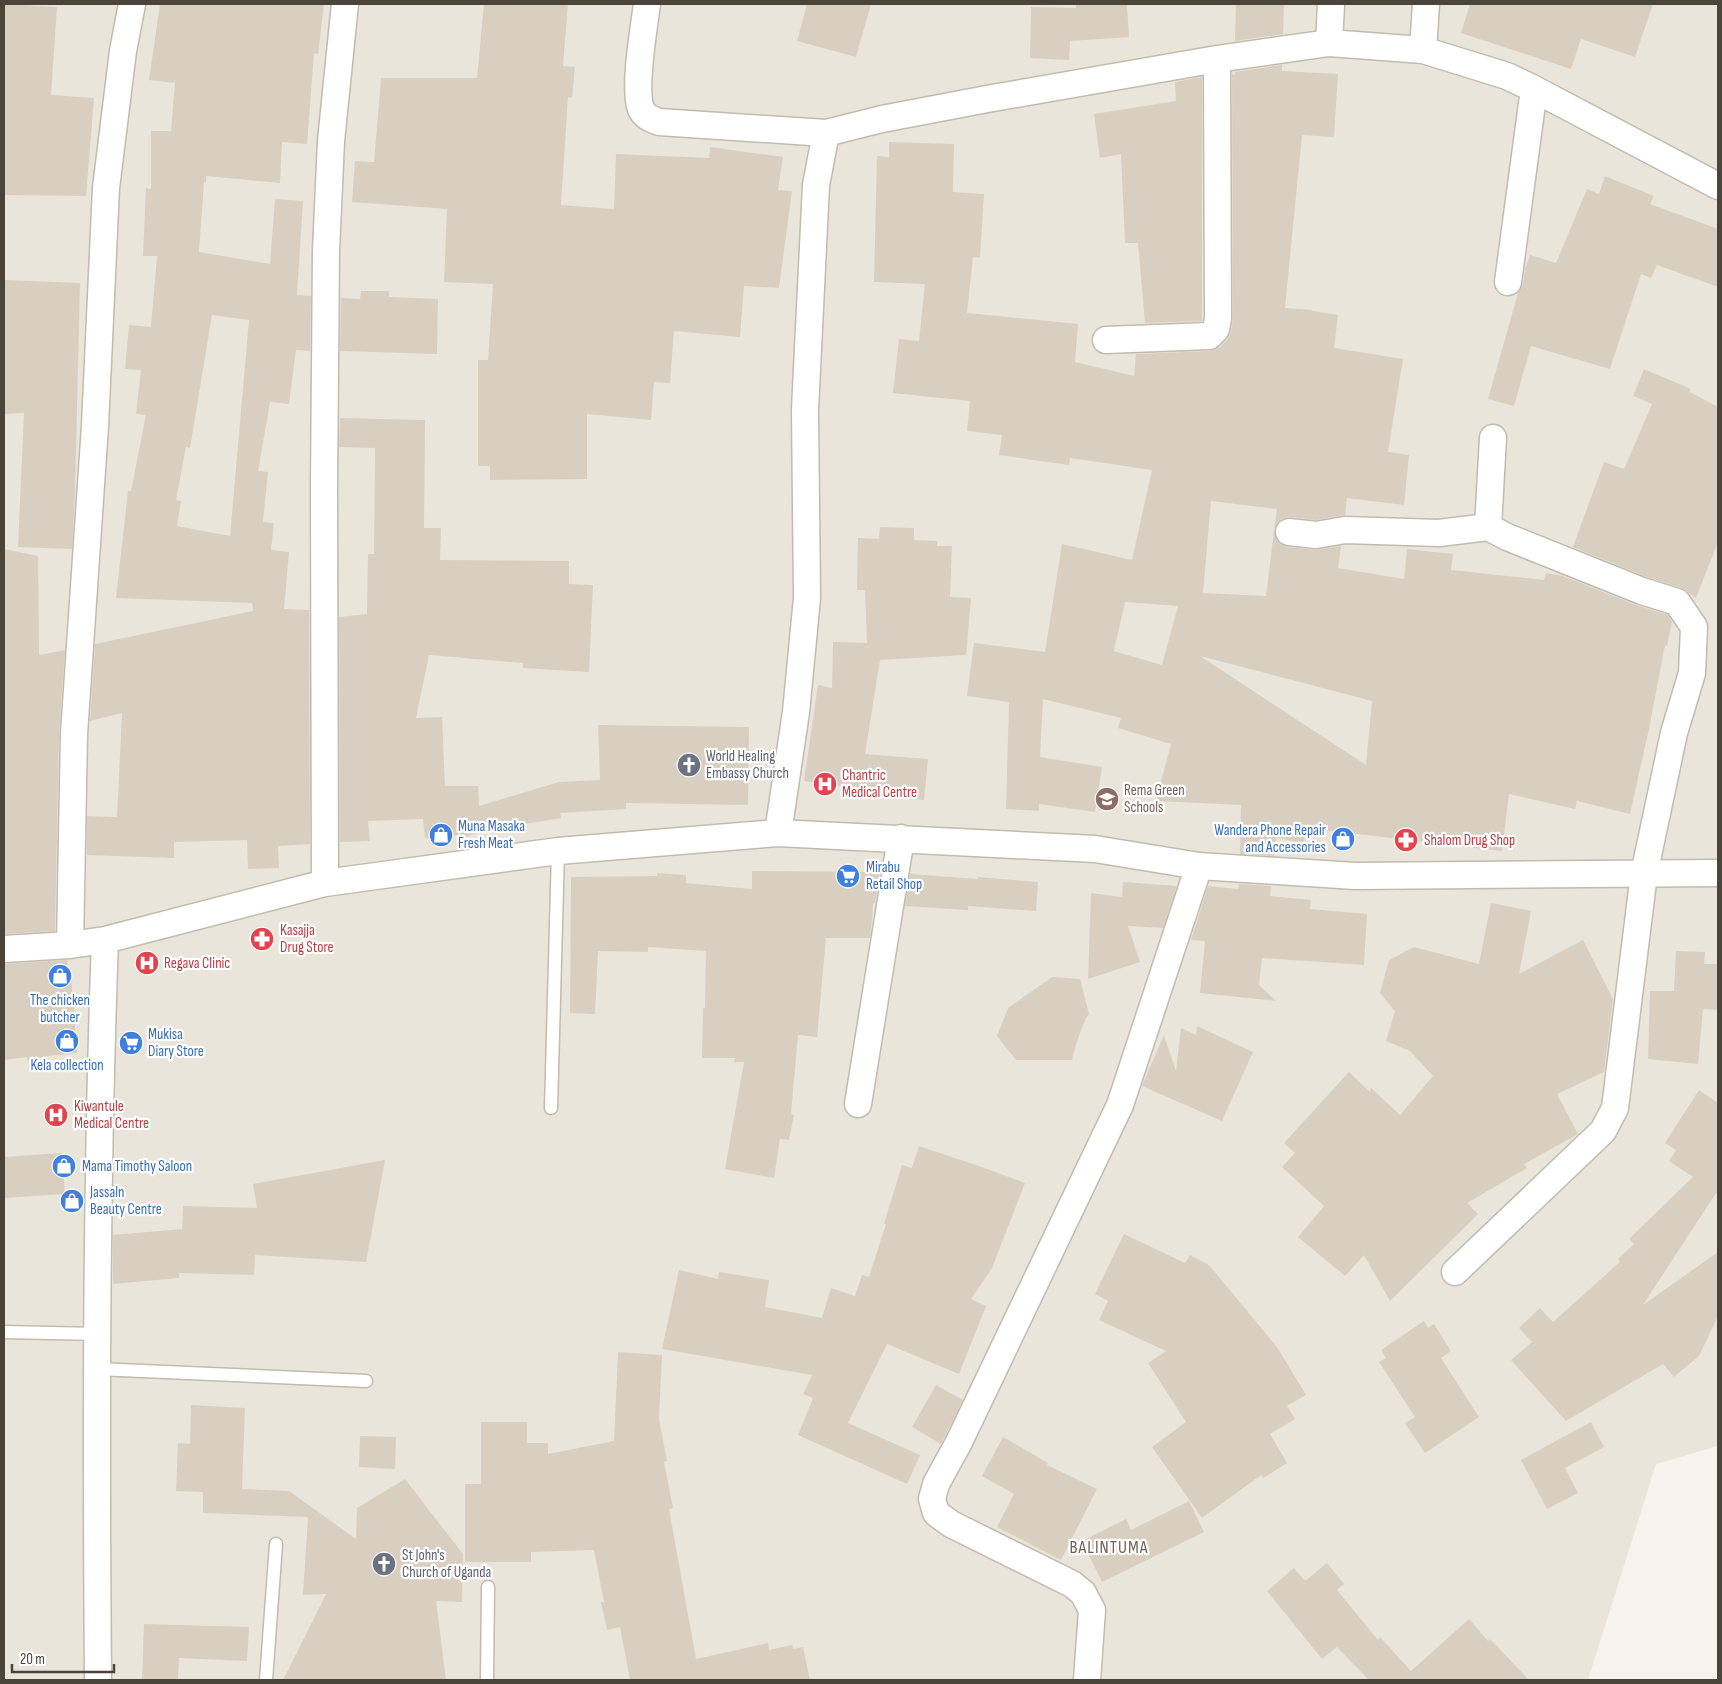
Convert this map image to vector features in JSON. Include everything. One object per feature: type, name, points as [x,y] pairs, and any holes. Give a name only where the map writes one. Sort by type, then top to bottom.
[{"type":"street","points":[[70,944],[74,734],[95,426],[106,188],[123,51],[132,4]]},
{"type":"street","points":[[325,883],[324,487],[326,251],[331,141],[345,4]]},
{"type":"street","points":[[647,4],[639,76],[639,98],[642,110],[647,117],[659,122],[826,133],[882,119],[987,98],[1217,59],[1329,43],[1423,50],[1506,76],[1718,186]]},
{"type":"street","points":[[1329,43],[1332,4]]},
{"type":"street","points":[[1423,50],[1426,4]]},
{"type":"street","points":[[1106,340],[1209,336],[1216,329],[1218,319],[1217,59]]},
{"type":"street","points":[[1508,282],[1534,89]]},
{"type":"street","points":[[778,833],[796,712],[807,598],[805,410],[816,185],[826,133]]},
{"type":"street","points":[[1488,527],[1493,438]]},
{"type":"street","points":[[1289,532],[1316,534],[1345,530],[1439,533],[1488,527],[1507,537],[1642,592],[1677,602],[1694,627],[1692,673],[1674,733],[1644,874],[1615,1108],[1603,1131],[1455,1272]]},
{"type":"street","points":[[4,948],[105,940],[325,883],[558,851],[778,833],[1095,849],[1199,866],[1355,876],[1718,873]]},
{"type":"street","points":[[858,1104],[901,838]]},
{"type":"street","points":[[1087,1680],[1092,1610],[1083,1593],[1072,1584],[951,1524],[936,1513],[932,1499],[936,1484],[959,1442],[1120,1105],[1199,866]]},
{"type":"street","points":[[98,1680],[97,1369],[101,1046],[105,940]]},
{"type":"lane","points":[[551,1108],[558,851]]},
{"type":"lane","points":[[4,1332],[98,1334]]},
{"type":"lane","points":[[97,1369],[366,1380]]},
{"type":"lane","points":[[266,1680],[276,1544]]},
{"type":"lane","points":[[488,1587],[488,1680]]},
{"type":"shaded area","points":[[4,4],[1718,4],[1718,1446],[1656,1464],[1588,1680],[4,1680]]},
{"type":"building","points":[[4,4],[57,7],[51,95],[94,98],[86,196],[4,195]]},
{"type":"building","points":[[160,4],[324,4],[318,54],[314,53],[307,144],[282,142],[280,183],[206,176],[199,252],[270,264],[275,199],[303,201],[297,295],[311,296],[310,351],[296,350],[289,404],[270,402],[258,471],[268,472],[263,522],[274,523],[271,550],[289,552],[284,609],[309,610],[310,844],[278,846],[279,868],[248,869],[247,840],[174,842],[174,858],[87,855],[87,816],[117,817],[122,713],[90,721],[95,644],[253,611],[252,603],[116,598],[128,491],[131,491],[146,415],[136,414],[141,370],[125,369],[129,325],[151,327],[157,256],[143,256],[146,188],[151,189],[151,131],[171,131],[175,83],[149,80]],"holes":[[[212,315],[249,320],[230,536],[177,526],[181,501],[176,500],[186,447],[190,448]]]},
{"type":"building","points":[[484,4],[568,4],[563,66],[575,67],[572,98],[568,97],[561,205],[614,209],[616,154],[709,158],[710,147],[783,157],[778,190],[792,191],[779,288],[744,286],[740,337],[674,331],[670,383],[654,382],[651,420],[587,414],[587,479],[490,480],[490,466],[478,466],[478,360],[488,360],[493,284],[444,282],[447,209],[352,202],[355,161],[374,162],[381,78],[477,78]]},
{"type":"building","points":[[807,4],[871,4],[856,57],[797,41]]},
{"type":"building","points":[[1076,4],[1127,4],[1129,37],[1070,41],[1069,60],[1030,58],[1031,7],[1076,8]]},
{"type":"building","points":[[1236,4],[1284,4],[1283,34],[1235,41]]},
{"type":"building","points":[[1470,4],[1653,4],[1635,57],[1581,39],[1571,69],[1461,33]]},
{"type":"building","points":[[1282,65],[1282,71],[1338,74],[1334,137],[1302,135],[1285,308],[1312,310],[1338,315],[1334,348],[1403,359],[1388,452],[1409,455],[1404,505],[1347,498],[1345,515],[1316,520],[1283,518],[1277,523],[1274,530],[1277,509],[1211,501],[1203,593],[1266,596],[1274,531],[1280,544],[1287,547],[1315,550],[1341,546],[1338,568],[1404,579],[1407,549],[1453,554],[1451,570],[1544,580],[1546,573],[1563,576],[1636,605],[1668,615],[1672,622],[1667,646],[1665,645],[1630,814],[1577,801],[1575,809],[1509,794],[1502,851],[1306,828],[1304,844],[1276,837],[1274,856],[1240,854],[1241,805],[1156,801],[1171,744],[1118,728],[1121,718],[1043,699],[1040,757],[1102,767],[1095,812],[1039,804],[1039,811],[1006,809],[1009,702],[967,696],[974,643],[1045,652],[1062,544],[1132,560],[1152,470],[1070,458],[1069,465],[999,455],[1002,435],[967,431],[970,401],[893,393],[899,339],[919,341],[925,284],[874,282],[877,156],[889,157],[889,142],[954,144],[953,192],[984,194],[980,258],[973,257],[967,313],[1078,324],[1075,362],[1134,376],[1136,354],[1210,351],[1220,347],[1227,340],[1231,332],[1233,319],[1232,74],[1235,75],[1235,72]],"holes":[[[1125,602],[1178,606],[1162,665],[1114,651]],[[1200,656],[1372,701],[1366,765]]]},
{"type":"building","points":[[1202,77],[1202,321],[1145,323],[1138,243],[1125,243],[1121,154],[1100,158],[1094,114],[1176,101],[1175,82]]},
{"type":"building","points":[[1605,176],[1654,196],[1650,204],[1718,229],[1718,287],[1657,265],[1651,278],[1641,274],[1610,369],[1531,346],[1514,406],[1488,399],[1530,255],[1556,263],[1587,189],[1599,194]]},
{"type":"building","points":[[4,280],[80,283],[72,549],[18,547],[24,413],[4,414]]},
{"type":"building","points":[[361,291],[389,291],[389,297],[438,299],[437,354],[340,351],[341,298],[360,299]]},
{"type":"building","points":[[1644,369],[1691,389],[1690,392],[1718,407],[1718,542],[1696,598],[1682,588],[1647,577],[1573,547],[1604,462],[1624,469],[1652,404],[1633,396]]},
{"type":"building","points":[[340,418],[425,420],[424,528],[441,528],[440,560],[569,561],[569,584],[593,585],[589,672],[523,668],[523,663],[429,655],[416,718],[442,717],[445,786],[478,786],[479,806],[559,782],[600,780],[598,725],[749,727],[748,805],[626,803],[626,809],[560,813],[561,818],[488,830],[462,838],[461,835],[425,838],[423,819],[368,821],[370,841],[340,842],[339,617],[367,614],[368,554],[374,554],[375,448],[339,447]]},
{"type":"building","points":[[880,527],[914,528],[914,540],[937,541],[937,546],[952,546],[950,597],[971,598],[966,655],[880,660],[865,754],[928,759],[924,800],[868,795],[868,790],[804,781],[818,685],[832,688],[833,642],[867,643],[865,590],[857,590],[858,538],[879,539]]},
{"type":"building","points":[[4,549],[38,556],[39,655],[65,650],[59,734],[55,931],[4,934]]},
{"type":"building","points":[[752,871],[880,872],[875,903],[873,903],[870,938],[826,938],[817,1037],[798,1035],[791,1114],[794,1115],[789,1140],[780,1139],[774,1178],[725,1169],[744,1062],[734,1062],[735,1058],[702,1058],[706,951],[648,947],[648,952],[598,951],[595,1014],[570,1013],[571,877],[657,876],[657,873],[686,875],[686,883],[752,889]]},
{"type":"building","points":[[910,874],[1038,882],[1036,911],[968,906],[968,910],[905,906]]},
{"type":"building","points":[[1123,882],[1177,886],[1163,928],[1128,926],[1140,962],[1088,979],[1091,893],[1122,897]]},
{"type":"building","points":[[1239,884],[1271,886],[1270,896],[1311,900],[1310,909],[1367,914],[1364,965],[1262,958],[1259,985],[1276,1001],[1200,993],[1205,941],[1191,940],[1208,886],[1238,889]]},
{"type":"building","points":[[1491,903],[1531,911],[1519,974],[1583,940],[1613,999],[1604,1072],[1557,1094],[1578,1134],[1524,1164],[1527,1168],[1467,1203],[1478,1214],[1390,1301],[1364,1255],[1345,1276],[1298,1237],[1324,1206],[1282,1167],[1295,1153],[1284,1143],[1349,1072],[1370,1092],[1371,1088],[1400,1115],[1433,1076],[1410,1051],[1386,1041],[1395,1011],[1380,993],[1389,960],[1414,947],[1479,964]]},
{"type":"building","points":[[1676,951],[1705,952],[1704,964],[1718,964],[1718,1010],[1703,1009],[1698,1064],[1648,1059],[1650,991],[1674,991]]},
{"type":"building","points":[[67,960],[68,975],[71,975],[77,1053],[27,1060],[27,1057],[4,1060],[4,964]]},
{"type":"building","points":[[1052,977],[1080,979],[1089,1014],[1077,1041],[1072,1060],[1016,1060],[997,1036],[1008,1008]]},
{"type":"building","points":[[1197,1026],[1253,1052],[1222,1121],[1142,1086],[1164,1035],[1176,1071],[1181,1028],[1196,1035]]},
{"type":"building","points":[[1699,1090],[1718,1103],[1718,1195],[1716,1193],[1643,1305],[1718,1252],[1718,1316],[1699,1356],[1674,1377],[1663,1364],[1566,1421],[1511,1360],[1532,1342],[1519,1328],[1540,1308],[1553,1322],[1620,1262],[1618,1259],[1634,1244],[1629,1239],[1693,1177],[1669,1161],[1676,1150],[1665,1143]]},
{"type":"building","points":[[919,1146],[1025,1183],[992,1268],[971,1299],[986,1306],[959,1374],[887,1344],[848,1423],[920,1455],[907,1484],[798,1435],[813,1398],[803,1394],[812,1375],[662,1349],[679,1270],[718,1279],[719,1272],[769,1280],[765,1307],[822,1318],[831,1288],[855,1296],[862,1275],[869,1277],[902,1165],[912,1168]]},
{"type":"building","points":[[62,1153],[65,1194],[4,1198],[4,1157]]},
{"type":"building","points":[[385,1160],[366,1262],[255,1255],[254,1275],[179,1273],[179,1278],[113,1284],[113,1235],[182,1229],[183,1206],[257,1208],[253,1184]]},
{"type":"building","points":[[1124,1234],[1185,1263],[1190,1255],[1209,1265],[1277,1347],[1306,1395],[1287,1406],[1295,1419],[1270,1434],[1287,1463],[1263,1478],[1261,1475],[1202,1518],[1152,1447],[1186,1422],[1148,1363],[1166,1351],[1099,1320],[1108,1301],[1095,1294]]},
{"type":"building","points":[[1424,1321],[1428,1328],[1434,1324],[1451,1351],[1441,1358],[1479,1417],[1425,1453],[1405,1423],[1415,1417],[1379,1362],[1386,1358],[1381,1350]]},
{"type":"building","points":[[618,1352],[662,1355],[659,1419],[667,1461],[664,1462],[673,1508],[669,1509],[696,1659],[768,1643],[769,1650],[792,1645],[793,1649],[803,1647],[810,1680],[630,1680],[620,1627],[607,1630],[601,1602],[604,1602],[594,1550],[531,1552],[531,1562],[465,1562],[465,1484],[481,1484],[481,1422],[527,1422],[527,1443],[548,1443],[548,1454],[614,1441]]},
{"type":"building","points":[[936,1385],[963,1400],[941,1444],[912,1427]]},
{"type":"building","name":"St John's Church of Uganda","points":[[191,1405],[245,1408],[242,1489],[289,1491],[356,1539],[357,1508],[405,1479],[463,1554],[462,1602],[436,1601],[446,1680],[283,1680],[326,1594],[303,1595],[308,1517],[203,1513],[203,1492],[176,1491],[178,1443],[190,1444]]},
{"type":"building","points":[[1591,1422],[1604,1447],[1565,1468],[1578,1493],[1547,1509],[1521,1460]]},
{"type":"building","points":[[360,1436],[396,1437],[395,1469],[359,1467]]},
{"type":"building","points":[[1003,1437],[1048,1463],[1047,1465],[1097,1489],[1061,1560],[997,1527],[1014,1494],[982,1476]]},
{"type":"building","points":[[1189,1501],[1204,1532],[1102,1582],[1082,1541],[1126,1519],[1131,1530]]},
{"type":"building","points":[[1327,1563],[1344,1584],[1337,1590],[1378,1640],[1380,1637],[1411,1671],[1469,1619],[1488,1641],[1490,1639],[1529,1680],[1369,1680],[1337,1647],[1322,1659],[1267,1591],[1294,1568],[1305,1581]]},
{"type":"building","points":[[144,1624],[249,1627],[247,1661],[179,1658],[178,1680],[142,1680]]},
{"type":"place","name":"World Healing Embassy Church","points":[[689,765]]},
{"type":"place","name":"Chantric Medical Centre","points":[[825,784]]},
{"type":"place","name":"Rema Green Schools","points":[[1107,799]]},
{"type":"place","name":"Muna Masaka Fresh Meat","points":[[441,835]]},
{"type":"place","name":"Wandera Phone Repair and Accessories","points":[[1343,839]]},
{"type":"place","name":"Shalom Drug Shop","points":[[1406,840]]},
{"type":"place","name":"Mirabu Retail Shop","points":[[848,876]]},
{"type":"place","name":"Kasajja Drug Store","points":[[262,939]]},
{"type":"place","name":"Regava Clinic","points":[[147,963]]},
{"type":"place","name":"The chicken butcher","points":[[60,976]]},
{"type":"place","name":"Kela collection","points":[[67,1041]]},
{"type":"place","name":"Mukisa Diary Store","points":[[131,1043]]},
{"type":"place","name":"Kiwantule Medical Centre","points":[[56,1115]]},
{"type":"place","name":"Mama Timothy Saloon","points":[[64,1166]]},
{"type":"place","name":"Jassaln Beauty Centre","points":[[72,1201]]},
{"type":"place","name":"St John's Church of Uganda","points":[[384,1564]]},
{"type":"district","name":"BALINTUMA","points":[[1109,1547]]}]
